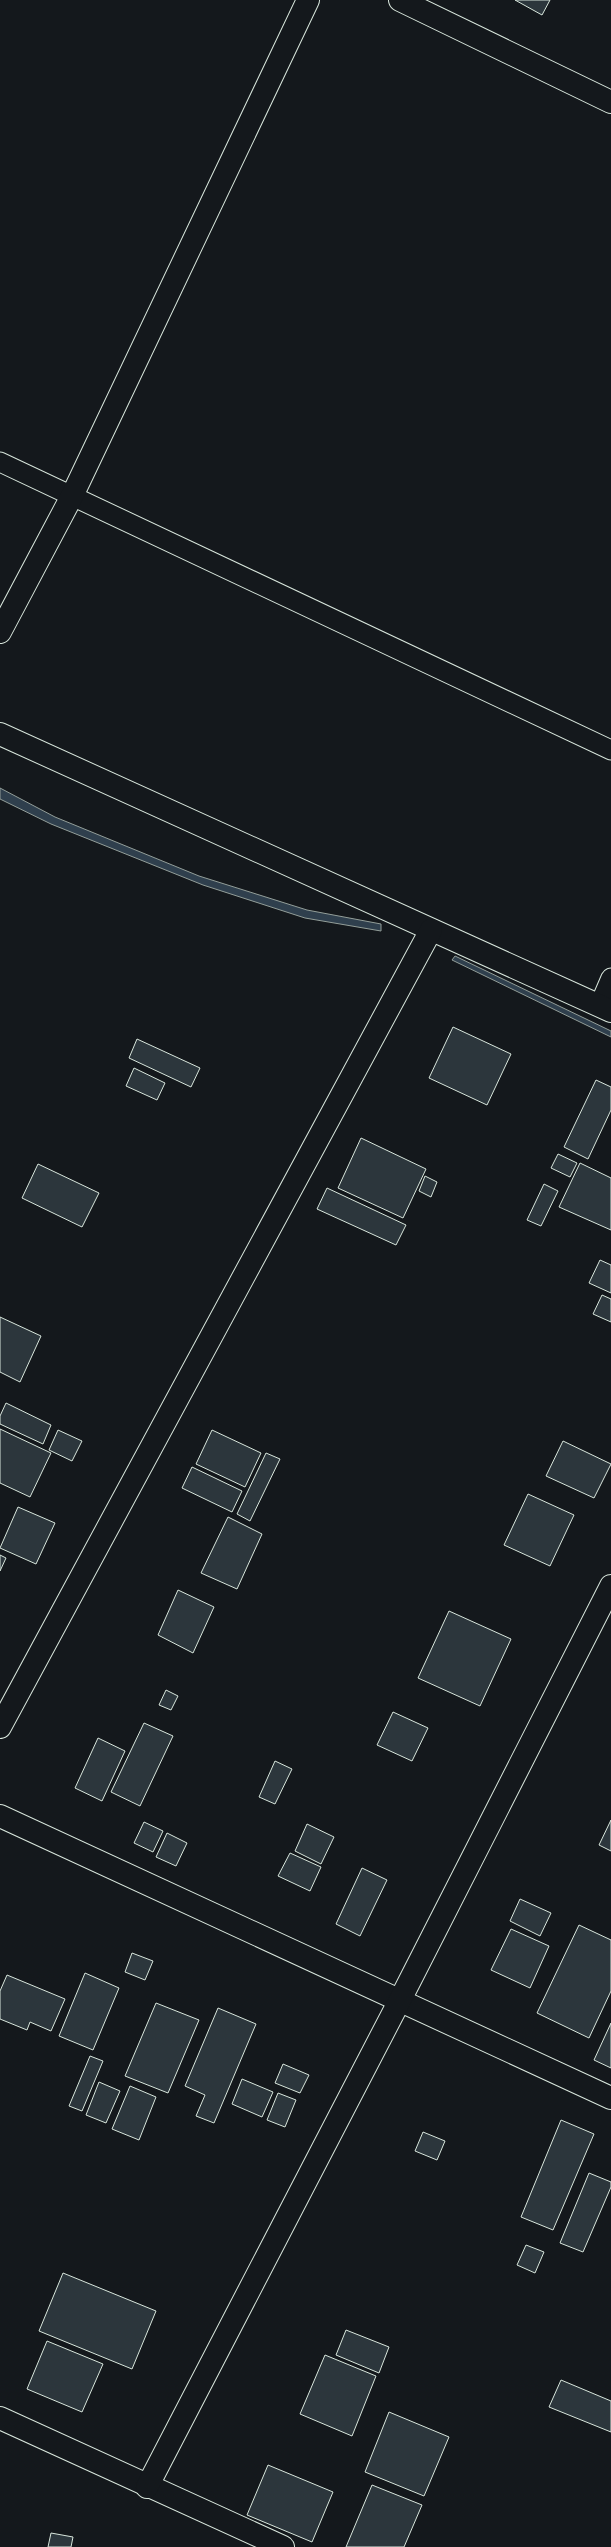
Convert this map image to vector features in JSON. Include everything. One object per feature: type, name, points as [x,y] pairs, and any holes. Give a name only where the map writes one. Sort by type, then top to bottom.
[{"type":"street","points":[[0,632],[72,496],[308,0]]},
{"type":"street","points":[[400,0],[611,102]]},
{"type":"street","points":[[0,734],[605,1009]]},
{"type":"street","points":[[0,1727],[430,930]]},
{"type":"street","points":[[147,2487],[400,2000],[611,1586]]},
{"type":"street","points":[[0,1816],[611,2098]]},
{"type":"street","points":[[0,2418],[147,2487],[283,2547]]},
{"type":"lane","points":[[0,462],[611,750]]},
{"type":"lane","points":[[605,1009],[611,978]]},
{"type":"water","points":[[0,788],[55,817],[199,876],[307,910],[381,924],[381,931],[305,918],[203,885],[51,824],[0,799]]},
{"type":"water","points":[[455,956],[611,1031],[611,1037],[452,960]]},
{"type":"building","points":[[515,0],[550,0],[542,15]]},
{"type":"building","points":[[453,1027],[511,1054],[487,1105],[429,1078]]},
{"type":"building","points":[[137,1039],[200,1068],[191,1087],[129,1058]]},
{"type":"building","points":[[134,1068],[165,1083],[157,1100],[126,1086]]},
{"type":"building","points":[[596,1080],[611,1087],[611,1110],[588,1159],[564,1147]]},
{"type":"building","points":[[361,1138],[426,1169],[403,1218],[338,1188]]},
{"type":"building","points":[[558,1154],[577,1163],[570,1177],[551,1168]]},
{"type":"building","points":[[580,1163],[611,1178],[611,1230],[559,1207]]},
{"type":"building","points":[[38,1164],[99,1193],[82,1227],[22,1198]]},
{"type":"building","points":[[425,1176],[437,1182],[431,1197],[419,1191]]},
{"type":"building","points":[[544,1184],[558,1191],[541,1226],[527,1220]]},
{"type":"building","points":[[327,1188],[406,1225],[396,1245],[317,1209]]},
{"type":"building","points":[[600,1260],[611,1265],[611,1293],[589,1283]]},
{"type":"building","points":[[602,1295],[611,1299],[611,1322],[593,1314]]},
{"type":"building","points":[[0,1317],[41,1336],[20,1382],[0,1372]]},
{"type":"building","points":[[6,1403],[51,1425],[43,1444],[0,1424],[0,1416]]},
{"type":"building","points":[[0,1429],[51,1453],[30,1497],[0,1483]]},
{"type":"building","points":[[58,1430],[82,1441],[72,1461],[49,1450]]},
{"type":"building","points":[[212,1430],[261,1453],[245,1487],[196,1464]]},
{"type":"building","points":[[563,1441],[611,1464],[594,1498],[546,1476]]},
{"type":"building","points":[[266,1453],[280,1459],[250,1521],[237,1514]]},
{"type":"building","points":[[192,1467],[242,1491],[232,1512],[182,1488]]},
{"type":"building","points":[[528,1494],[574,1515],[550,1566],[504,1545]]},
{"type":"building","points":[[18,1507],[55,1523],[36,1564],[0,1548]]},
{"type":"building","points":[[228,1517],[262,1534],[237,1589],[201,1573]]},
{"type":"building","points":[[0,1555],[6,1558],[0,1571]]},
{"type":"building","points":[[178,1590],[214,1607],[193,1653],[158,1635]]},
{"type":"building","points":[[449,1611],[511,1639],[480,1706],[418,1678]]},
{"type":"building","points":[[166,1690],[178,1696],[171,1710],[159,1705]]},
{"type":"building","points":[[393,1712],[428,1728],[412,1761],[377,1745]]},
{"type":"building","points":[[144,1723],[173,1736],[140,1806],[111,1792]]},
{"type":"building","points":[[98,1738],[125,1751],[102,1801],[75,1788]]},
{"type":"building","points":[[275,1761],[292,1769],[275,1804],[259,1797]]},
{"type":"building","points":[[611,1820],[611,1851],[599,1845]]},
{"type":"building","points":[[144,1822],[163,1831],[153,1852],[134,1843]]},
{"type":"building","points":[[307,1824],[334,1837],[321,1864],[295,1851]]},
{"type":"building","points":[[167,1833],[187,1843],[176,1866],[156,1857]]},
{"type":"building","points":[[290,1853],[321,1867],[310,1891],[278,1876]]},
{"type":"building","points":[[362,1868],[387,1880],[360,1936],[336,1924]]},
{"type":"building","points":[[520,1899],[551,1913],[540,1936],[510,1921]]},
{"type":"building","points":[[579,1925],[611,1940],[611,1991],[589,2038],[537,2013]]},
{"type":"building","points":[[511,1929],[549,1946],[530,1988],[491,1970]]},
{"type":"building","points":[[132,1953],[153,1961],[145,1980],[125,1972]]},
{"type":"building","points":[[85,1973],[119,1988],[93,2050],[59,2036]]},
{"type":"building","points":[[7,1975],[65,1999],[51,2031],[30,2022],[27,2030],[0,2019],[0,1991]]},
{"type":"building","points":[[156,2003],[199,2020],[168,2093],[125,2076]]},
{"type":"building","points":[[218,2008],[256,2024],[214,2123],[196,2116],[205,2095],[185,2086]]},
{"type":"building","points":[[611,2023],[611,2068],[594,2060]]},
{"type":"building","points":[[90,2056],[103,2061],[82,2111],[69,2106]]},
{"type":"building","points":[[283,2064],[309,2075],[300,2093],[275,2083]]},
{"type":"building","points":[[242,2079],[273,2092],[262,2117],[232,2104]]},
{"type":"building","points":[[99,2082],[120,2091],[106,2123],[86,2115]]},
{"type":"building","points":[[130,2086],[156,2097],[139,2140],[112,2129]]},
{"type":"building","points":[[278,2093],[296,2100],[285,2127],[267,2120]]},
{"type":"building","points":[[561,2120],[594,2134],[553,2230],[521,2217]]},
{"type":"building","points":[[423,2132],[445,2141],[437,2160],[415,2151]]},
{"type":"building","points":[[589,2173],[611,2182],[611,2187],[583,2252],[560,2243]]},
{"type":"building","points":[[526,2245],[544,2252],[535,2273],[517,2265]]},
{"type":"building","points":[[63,2273],[156,2311],[132,2369],[39,2331]]},
{"type":"building","points":[[346,2330],[389,2347],[379,2373],[336,2355]]},
{"type":"building","points":[[47,2341],[103,2364],[82,2412],[27,2389]]},
{"type":"building","points":[[325,2355],[376,2376],[352,2436],[300,2414]]},
{"type":"building","points":[[561,2380],[611,2401],[611,2432],[549,2407]]},
{"type":"building","points":[[389,2412],[449,2437],[424,2496],[365,2472]]},
{"type":"building","points":[[268,2465],[333,2492],[312,2542],[247,2515]]},
{"type":"building","points":[[372,2485],[422,2505],[404,2547],[346,2547]]},
{"type":"building","points":[[51,2533],[73,2537],[71,2547],[48,2547]]}]
